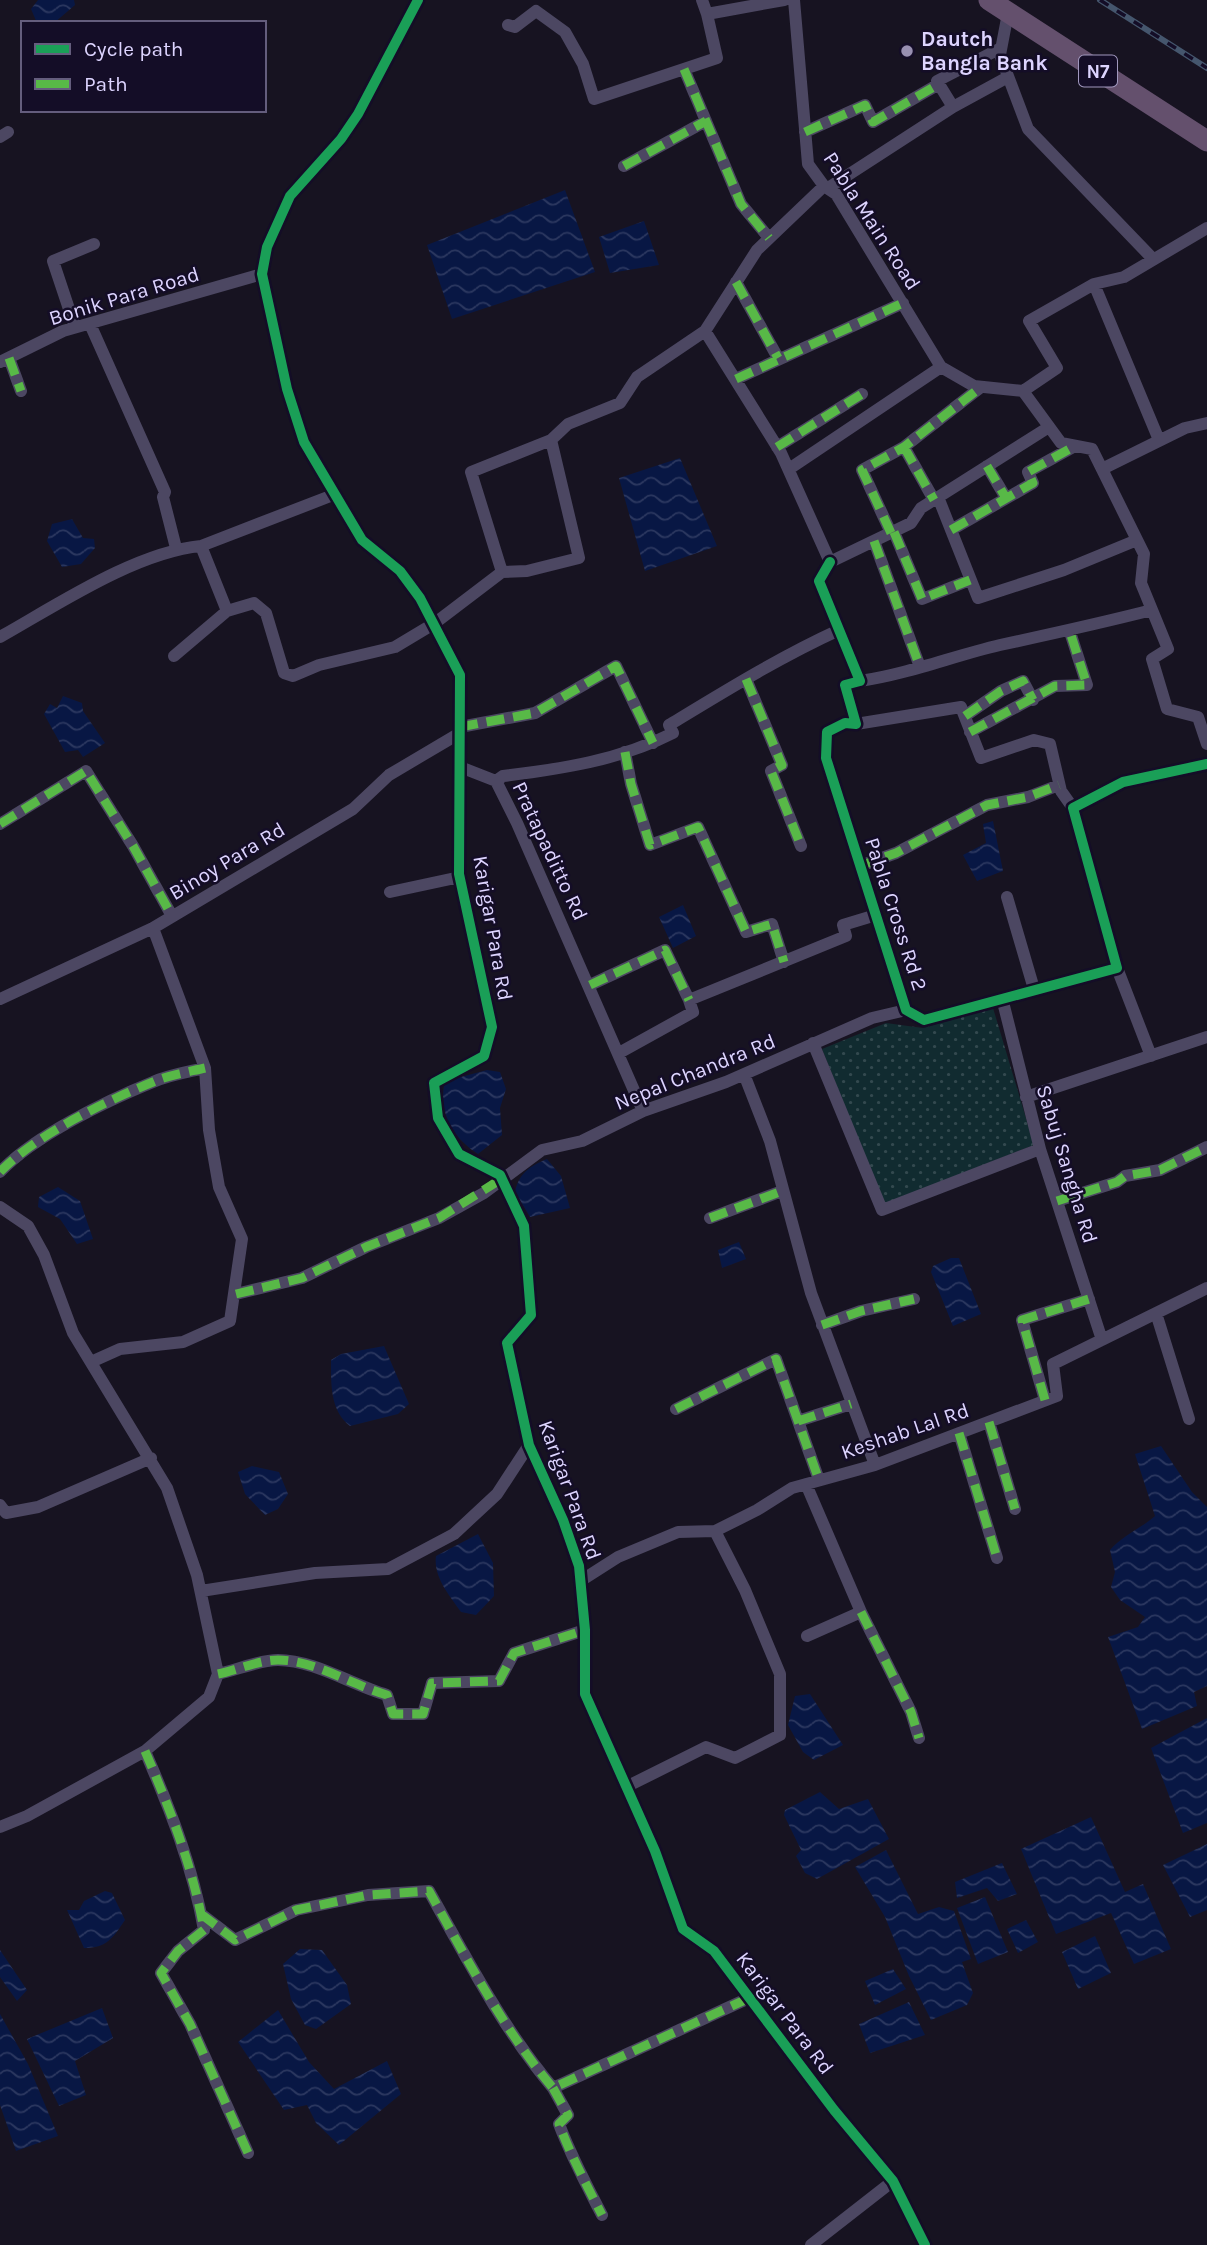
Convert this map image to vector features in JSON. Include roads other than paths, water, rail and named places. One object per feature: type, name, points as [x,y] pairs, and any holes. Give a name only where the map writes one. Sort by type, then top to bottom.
[{"type":"highway","name":"N7","points":[[989,0],[1207,141]]},
{"type":"street","points":[[418,0],[358,114],[341,139],[290,195],[267,247],[262,274],[292,407],[304,442],[362,540],[409,580],[435,623],[460,676],[460,767]]},
{"type":"street","points":[[508,25],[515,27],[537,11],[565,32],[583,64],[594,99],[717,58],[702,0]]},
{"type":"street","points":[[707,14],[784,0]]},
{"type":"street","name":"Pabla Main Road","points":[[794,0],[808,164],[826,187],[836,194],[859,229],[941,367]]},
{"type":"street","points":[[1008,13],[1001,48],[1008,77],[1028,129],[1153,259]]},
{"type":"street","points":[[953,107],[937,81],[1001,48]]},
{"type":"street","points":[[684,69],[741,204],[769,238]]},
{"type":"street","points":[[502,572],[471,472],[551,440],[568,424],[620,403],[637,377],[705,331],[757,250],[826,187],[953,107],[1008,77]]},
{"type":"street","points":[[805,132],[865,105],[873,122],[939,84]]},
{"type":"street","points":[[624,166],[706,121]]},
{"type":"street","points":[[789,470],[941,367],[981,387],[1023,391],[1057,368],[1029,321],[1094,284],[1124,277],[1207,228]]},
{"type":"street","points":[[75,327],[53,261],[94,244]]},
{"type":"street","name":"Bonik Para Road","points":[[4,360],[75,327],[262,274]]},
{"type":"street","points":[[736,282],[778,358]]},
{"type":"street","points":[[1094,284],[1159,440]]},
{"type":"street","points":[[736,379],[903,303]]},
{"type":"street","points":[[90,324],[165,492],[163,497],[176,548]]},
{"type":"street","points":[[705,331],[777,447],[830,562]]},
{"type":"street","points":[[4,360],[21,391]]},
{"type":"street","points":[[970,580],[922,599],[862,470],[904,447],[981,387]]},
{"type":"street","points":[[1023,391],[1060,443],[1092,449],[1144,554],[1141,583],[1168,649],[1152,659],[1167,709],[1203,714],[1207,744]]},
{"type":"street","points":[[777,447],[862,394]]},
{"type":"street","points":[[1102,469],[1185,428],[1207,423]]},
{"type":"street","points":[[860,681],[819,581],[830,562],[911,523],[920,508],[1049,427]]},
{"type":"street","points":[[174,656],[227,611],[254,603],[265,613],[284,673],[293,676],[319,665],[395,647],[435,623],[502,572],[527,571],[579,558],[551,440]]},
{"type":"street","points":[[951,530],[1033,483],[1028,472],[1075,446]]},
{"type":"street","points":[[904,447],[936,499],[978,598],[1064,570],[1137,540]]},
{"type":"street","points":[[987,466],[1006,498]]},
{"type":"street","points":[[0,637],[62,600],[176,548],[201,546],[333,495]]},
{"type":"street","points":[[874,541],[920,667]]},
{"type":"street","points":[[201,546],[227,611]]},
{"type":"street","points":[[1151,1056],[1117,968],[1073,807],[1059,785],[1050,744],[1034,740],[981,758],[961,707],[856,724],[845,685],[900,675],[999,645],[1070,632],[1152,610]]},
{"type":"street","points":[[496,781],[503,776],[570,768],[653,743],[673,733],[669,725],[796,650],[839,630]]},
{"type":"street","points":[[970,732],[1055,686],[1087,685],[1070,632]]},
{"type":"street","points":[[460,730],[535,713],[616,666],[636,702],[653,743]]},
{"type":"street","points":[[746,679],[782,765],[771,771],[801,846]]},
{"type":"street","points":[[965,716],[1001,691],[1023,681],[1032,700]]},
{"type":"street","name":"Pabla Cross Rd 2","points":[[856,724],[845,723],[827,732],[827,758],[906,1010],[924,1020],[1117,968]]},
{"type":"street","name":"Binoy Para Rd","points":[[0,999],[153,928],[353,809],[389,775],[460,730]]},
{"type":"street","points":[[625,752],[631,784],[650,845],[698,827],[746,932],[772,924],[784,962]]},
{"type":"street","points":[[1073,807],[1123,782],[1207,764]]},
{"type":"street","name":"Pratapaditto Rd","points":[[460,767],[496,781],[590,985],[643,1111]]},
{"type":"street","name":"Karigar Para Rd","points":[[460,767],[460,877],[492,1027],[485,1056],[434,1083],[438,1118],[459,1154],[503,1178],[524,1226],[529,1261],[531,1315],[506,1343],[529,1445],[563,1520],[582,1580],[585,1694],[655,1852],[683,1929],[714,1951],[834,2110],[893,2181],[925,2245]]},
{"type":"street","points":[[0,824],[86,771],[133,846],[172,916]]},
{"type":"street","points":[[860,866],[896,853],[987,805],[1028,797],[1059,785]]},
{"type":"street","points":[[390,892],[460,877]]},
{"type":"street","points":[[1007,897],[1034,989]]},
{"type":"street","points":[[689,1000],[846,936],[843,925],[876,915]]},
{"type":"street","points":[[91,1362],[120,1349],[183,1342],[230,1321],[236,1294],[242,1239],[219,1187],[209,1130],[205,1068],[153,928]]},
{"type":"street","points":[[590,985],[665,950],[689,1000],[692,1012],[619,1053]]},
{"type":"street","name":"Sabuj Sangha Rd","points":[[1002,998],[1040,1149],[1102,1340]]},
{"type":"street","name":"Nepal Chandra Rd","points":[[236,1294],[302,1278],[366,1247],[439,1218],[542,1150],[582,1141],[643,1111],[744,1074],[872,1018],[906,1010]]},
{"type":"street","points":[[1026,1097],[1207,1037]]},
{"type":"street","points":[[813,1043],[882,1210],[1040,1149]]},
{"type":"street","points":[[0,1172],[15,1157],[53,1132],[154,1081],[205,1068]]},
{"type":"street","points":[[744,1074],[770,1141],[822,1325],[875,1465]]},
{"type":"street","points":[[1057,1201],[1117,1182],[1125,1176],[1160,1170],[1207,1147]]},
{"type":"street","points":[[710,1218],[782,1191]]},
{"type":"street","points":[[0,1208],[28,1226],[44,1255],[73,1332],[167,1488],[201,1591],[218,1674],[209,1698],[145,1751],[27,1816],[0,1827]]},
{"type":"street","points":[[1089,1299],[1022,1320],[1045,1401],[1057,1396],[1054,1364],[1207,1288]]},
{"type":"street","points":[[822,1325],[861,1311],[914,1299]]},
{"type":"street","points":[[1156,1313],[1189,1419]]},
{"type":"street","points":[[676,1409],[776,1359],[798,1421],[812,1482],[861,1612],[911,1712],[919,1738]]},
{"type":"street","name":"Keshab Lal Rd","points":[[582,1580],[618,1557],[678,1532],[715,1531],[757,1510],[792,1488],[875,1465],[1045,1401]]},
{"type":"street","points":[[798,1421],[851,1405]]},
{"type":"street","points":[[989,1422],[1015,1509]]},
{"type":"street","points":[[959,1433],[997,1558]]},
{"type":"street","points":[[201,1591],[315,1573],[388,1569],[454,1534],[497,1494],[529,1445]]},
{"type":"street","points":[[2,1511],[38,1507],[151,1458]]},
{"type":"street","points":[[626,1787],[706,1746],[735,1758],[780,1735],[780,1674],[745,1590],[715,1531]]},
{"type":"street","points":[[807,1636],[861,1612]]},
{"type":"street","points":[[218,1674],[276,1660],[318,1667],[351,1684],[387,1695],[393,1714],[423,1714],[432,1683],[499,1681],[514,1653],[585,1630]]},
{"type":"street","points":[[145,1751],[175,1821],[204,1930],[178,1951],[161,1973],[190,2024],[248,2153]]},
{"type":"street","points":[[201,1914],[235,1940],[296,1910],[368,1895],[429,1891],[485,1991],[534,2065],[554,2088],[569,2115],[559,2124],[575,2156],[575,2167],[602,2215]]},
{"type":"street","points":[[554,2088],[749,1998]]},
{"type":"street","points":[[811,2245],[893,2181]]},
{"type":"water","points":[[38,0],[74,0],[75,5],[56,21],[36,21],[31,9]]},
{"type":"water","points":[[565,190],[595,272],[452,319],[427,245]]},
{"type":"water","points":[[644,221],[659,265],[610,273],[599,237]]},
{"type":"water","points":[[680,458],[717,546],[645,571],[619,478]]},
{"type":"water","points":[[72,519],[83,538],[94,539],[95,548],[81,564],[62,567],[47,541],[52,524]]},
{"type":"water","points":[[63,696],[82,703],[83,711],[105,743],[83,757],[78,750],[65,752],[44,714],[50,704],[57,708]]},
{"type":"water","points":[[993,821],[1003,871],[977,881],[963,855],[986,843],[983,824]]},
{"type":"water","points":[[683,905],[696,936],[673,948],[659,917]]},
{"type":"water","points":[[487,1070],[500,1072],[506,1089],[500,1108],[502,1135],[478,1154],[462,1141],[450,1125],[444,1106],[444,1085],[457,1078]]},
{"type":"water","points":[[547,1159],[561,1176],[570,1208],[530,1217],[515,1192],[517,1185],[526,1171]]},
{"type":"water","points":[[58,1187],[80,1201],[93,1239],[77,1244],[60,1219],[38,1207],[39,1197]]},
{"type":"water","points":[[739,1242],[746,1259],[722,1268],[718,1250]]},
{"type":"water","points":[[951,1258],[959,1258],[981,1314],[953,1326],[931,1272],[933,1266]]},
{"type":"water","points":[[384,1346],[409,1404],[398,1414],[350,1426],[343,1420],[335,1405],[331,1360],[341,1354]]},
{"type":"water","points":[[1161,1446],[1192,1492],[1207,1507],[1207,1686],[1194,1692],[1197,1706],[1142,1729],[1108,1637],[1138,1627],[1145,1617],[1120,1600],[1111,1587],[1115,1572],[1110,1550],[1155,1516],[1135,1454]]},
{"type":"water","points":[[252,1466],[279,1472],[288,1494],[278,1509],[265,1515],[245,1494],[238,1472]]},
{"type":"water","points":[[478,1534],[493,1563],[494,1596],[476,1615],[461,1612],[443,1586],[437,1571],[436,1556]]},
{"type":"water","points":[[810,1694],[843,1745],[814,1760],[803,1752],[788,1725],[795,1696]]},
{"type":"water","points":[[1207,1718],[1207,1823],[1183,1833],[1151,1748]]},
{"type":"water","points":[[820,1792],[839,1809],[868,1799],[889,1839],[817,1879],[805,1873],[796,1856],[801,1850],[784,1815],[785,1810]]},
{"type":"water","points":[[1091,1817],[1125,1892],[1143,1884],[1171,1949],[1134,1964],[1111,1913],[1056,1934],[1021,1849]]},
{"type":"water","points":[[1207,1844],[1207,1910],[1190,1917],[1163,1865]]},
{"type":"water","points":[[886,1850],[918,1914],[939,1907],[954,1911],[971,1959],[962,1962],[973,1993],[967,2005],[931,2020],[909,1976],[885,1917],[855,1867]]},
{"type":"water","points":[[1002,1863],[1017,1894],[998,1901],[987,1888],[957,1898],[955,1882]]},
{"type":"water","points":[[105,1891],[112,1893],[125,1920],[109,1941],[92,1948],[84,1948],[67,1910],[79,1910],[84,1901]]},
{"type":"water","points":[[985,1897],[1008,1952],[978,1964],[957,1908]]},
{"type":"water","points":[[1026,1920],[1038,1942],[1018,1953],[1007,1929]]},
{"type":"water","points":[[1095,1936],[1111,1973],[1078,1989],[1062,1952]]},
{"type":"water","points":[[300,1949],[322,1950],[347,1985],[351,2004],[316,2029],[305,2025],[291,1999],[283,1964]]},
{"type":"water","points":[[0,1950],[27,1990],[17,2001],[0,1977]]},
{"type":"water","points":[[893,1969],[906,1989],[875,2005],[865,1981]]},
{"type":"water","points":[[909,2002],[925,2035],[870,2053],[859,2024]]},
{"type":"water","points":[[102,2008],[113,2038],[75,2061],[86,2095],[59,2106],[27,2039]]},
{"type":"water","points":[[278,2010],[309,2062],[334,2089],[387,2061],[401,2094],[339,2145],[316,2123],[307,2105],[284,2110],[238,2042]]},
{"type":"water","points":[[0,2014],[28,2064],[58,2136],[16,2151],[0,2105]]},
{"type":"railway","points":[[1100,0],[1207,68]]},
{"type":"place","name":"Dautch Bangla Bank","points":[[907,51]]}]
